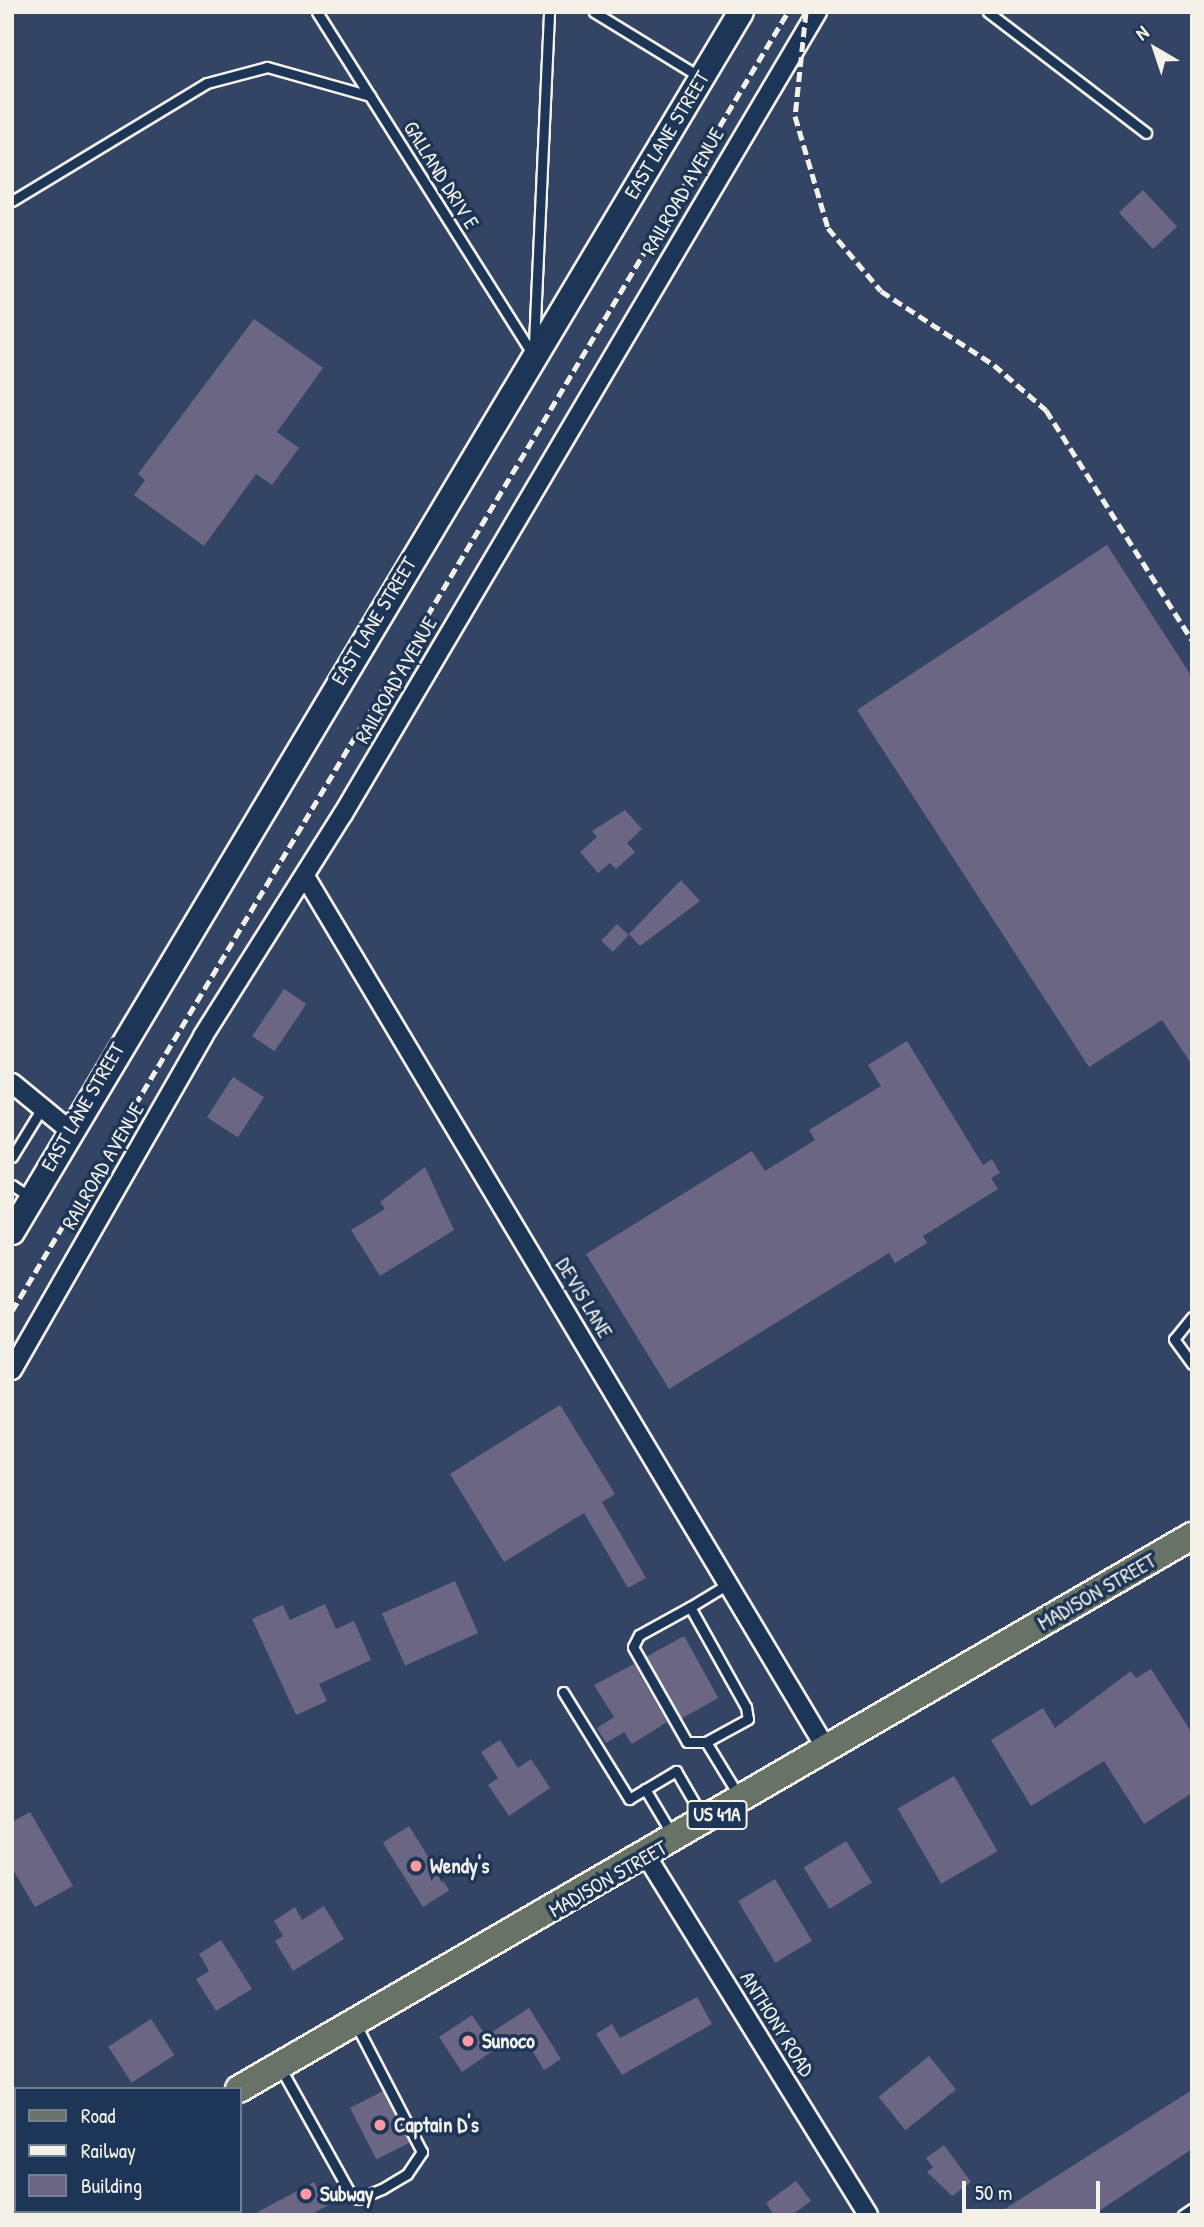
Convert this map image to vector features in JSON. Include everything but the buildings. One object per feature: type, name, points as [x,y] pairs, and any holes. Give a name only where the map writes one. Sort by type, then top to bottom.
[{"type":"main road","name":"MADISON STREET","points":[[242,2087],[647,1857],[1192,1536]]},
{"type":"street","name":"EAST LANE STREET","points":[[12,1232],[22,1191],[68,1129],[741,12]]},
{"type":"street","name":"RAILROAD AVENUE","points":[[12,1370],[203,1036],[300,885],[817,12]]},
{"type":"street","name":"DEVIS LANE","points":[[300,885],[306,878],[827,1750]]},
{"type":"street","points":[[12,1083],[68,1129]]},
{"type":"street","name":"ANTHONY ROAD","points":[[647,1857],[868,2215]]},
{"type":"lane","name":"GALLAND DRIV E","points":[[317,12],[534,356]]},
{"type":"lane","points":[[594,12],[701,78]]},
{"type":"lane","points":[[988,12],[1146,134]]},
{"type":"lane","points":[[534,356],[544,14]]},
{"type":"lane","points":[[12,201],[207,83],[267,66],[371,96]]},
{"type":"lane","points":[[12,1157],[42,1108]]},
{"type":"lane","points":[[1192,1317],[1174,1339],[1192,1364]]},
{"type":"lane","points":[[690,1606],[748,1719],[706,1742],[687,1742],[633,1647],[639,1635],[728,1584]]},
{"type":"lane","points":[[563,1692],[629,1799],[676,1771],[706,1822]]},
{"type":"lane","points":[[706,1742],[741,1801]]},
{"type":"lane","points":[[645,1789],[675,1840]]},
{"type":"lane","points":[[279,2066],[350,2193],[358,2199],[382,2189],[407,2174],[422,2152],[355,2023]]},
{"type":"lane","points":[[1183,2215],[1192,2209]]},
{"type":"railway","points":[[12,1311],[788,12]]},
{"type":"railway","points":[[806,12],[795,116],[828,228],[881,291],[994,365],[1046,410],[1192,640]]},
{"type":"place","name":"Wendy's","points":[[416,1866]]},
{"type":"place","name":"Sunoco","points":[[468,2041]]},
{"type":"place","name":"Captain D's","points":[[380,2125]]},
{"type":"place","name":"Subway","points":[[306,2194]]}]
